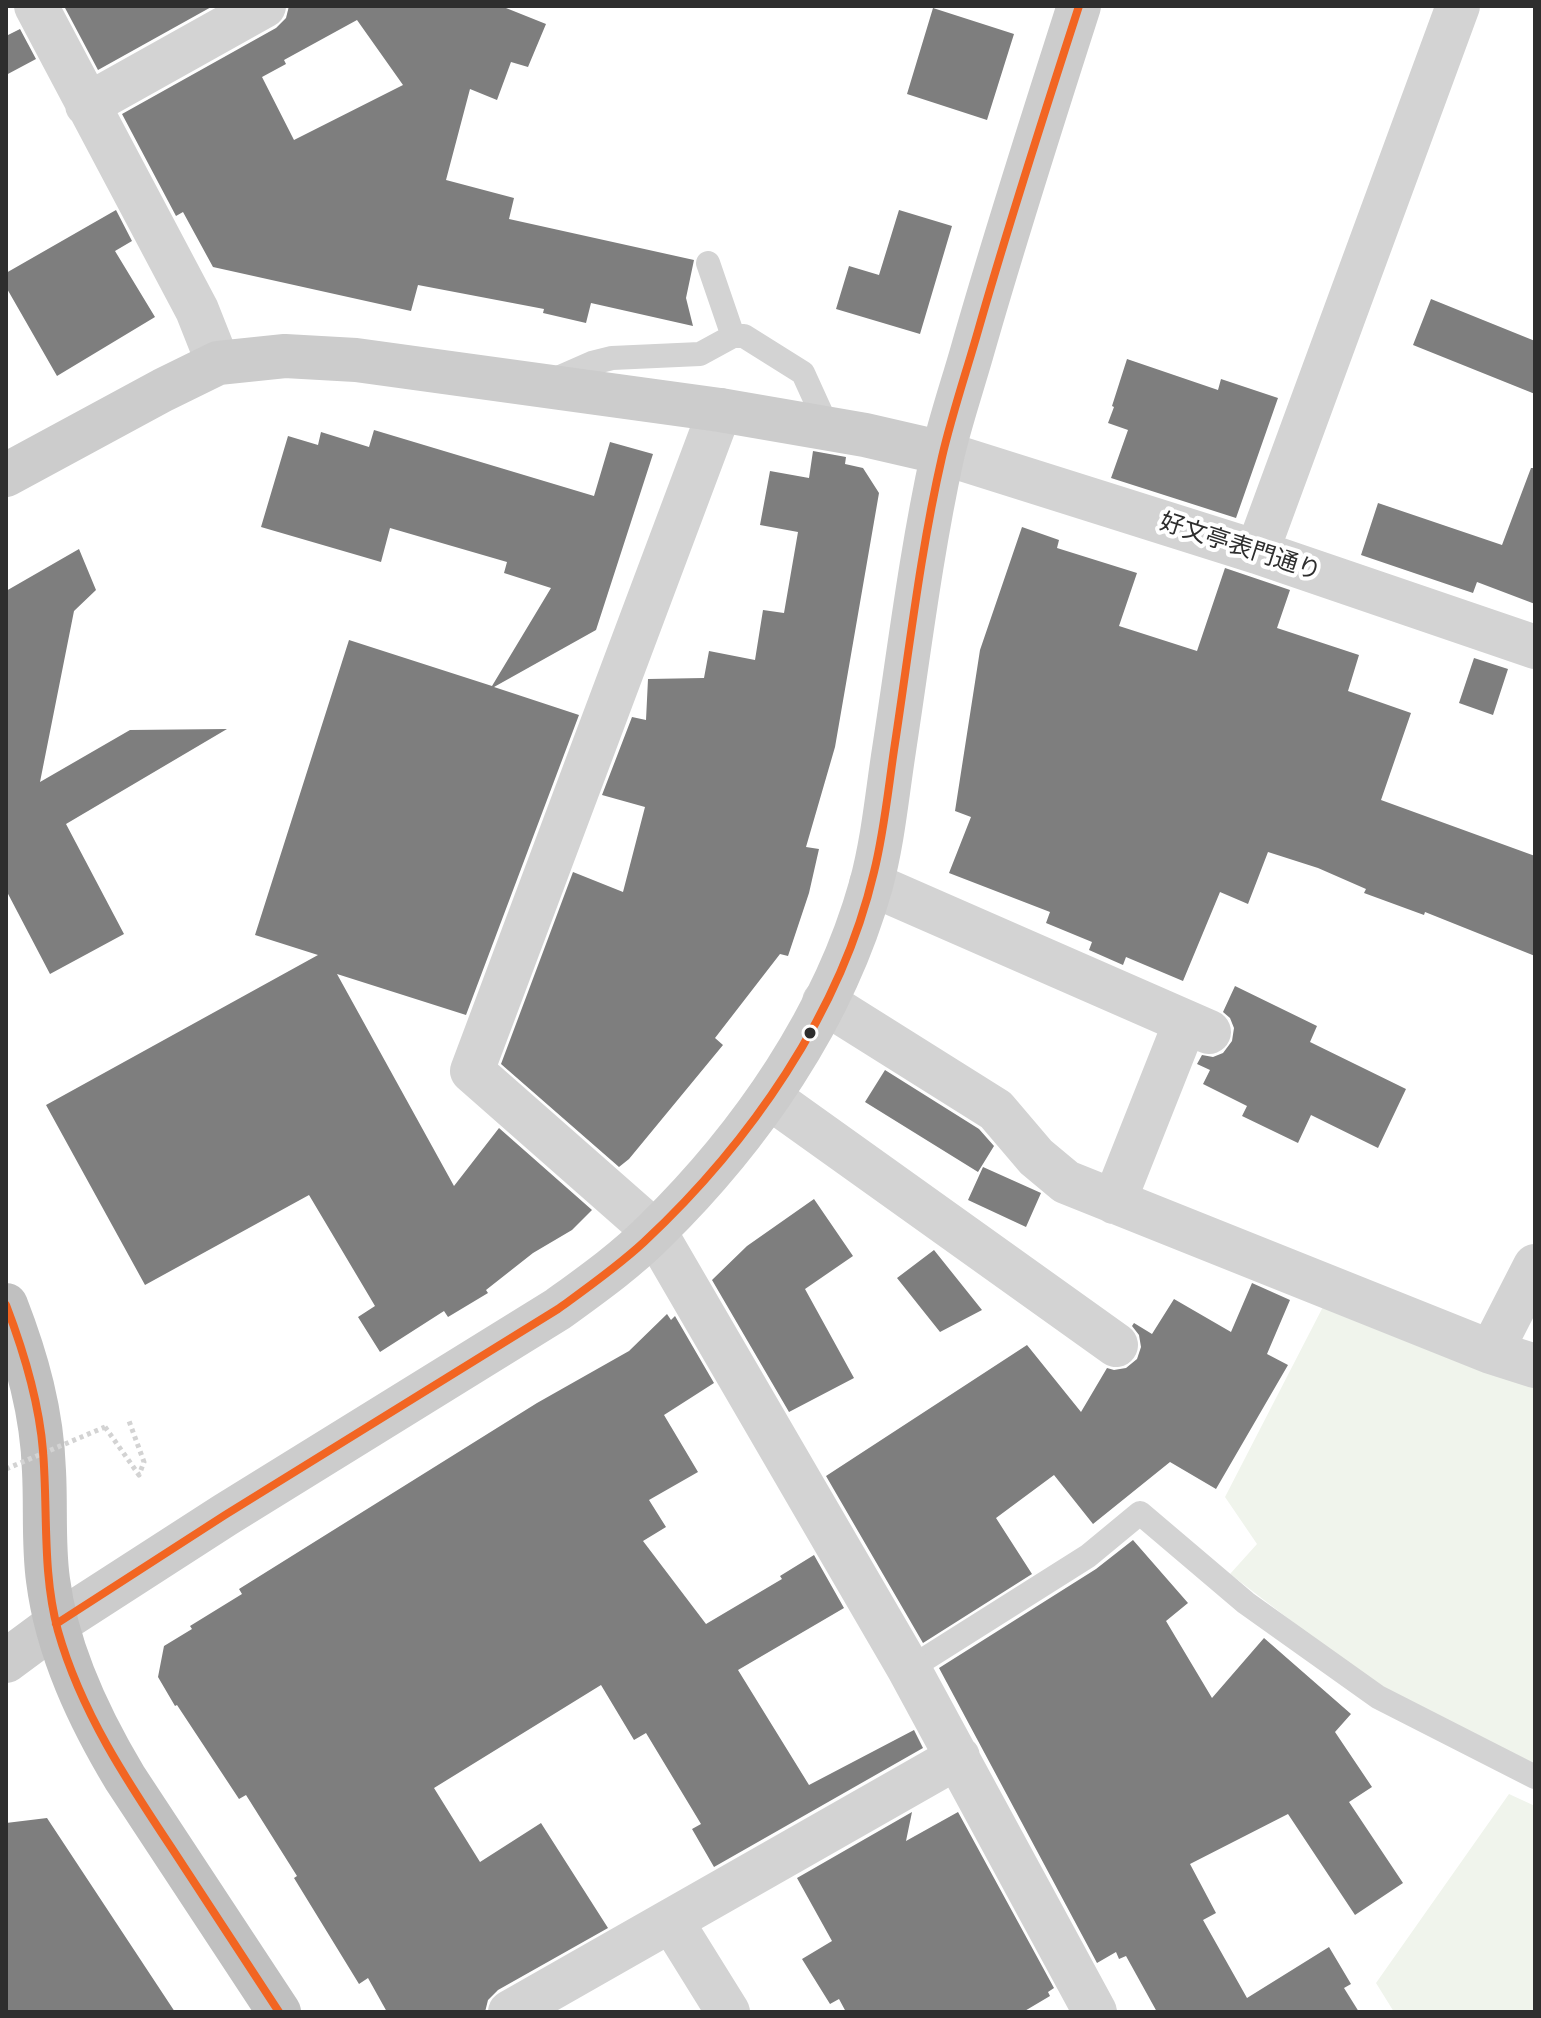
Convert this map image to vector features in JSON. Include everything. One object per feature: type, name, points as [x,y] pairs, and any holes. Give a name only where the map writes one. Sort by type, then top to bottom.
[{"type":"highway","points":[[6,1305],[21,1342],[37,1402],[44,1468],[48,1581],[56,1624],[72,1674],[104,1742],[279,2012]]},
{"type":"main road","points":[[6,1661],[56,1624],[225,1515],[558,1309],[607,1273],[655,1232],[733,1144],[769,1097],[802,1046],[824,1002],[852,942],[871,884],[943,453],[989,290],[1079,6]]},
{"type":"main road","points":[[6,475],[218,363],[285,356],[356,360],[720,410],[828,428],[943,453]]},
{"type":"street","points":[[36,6],[197,310],[218,363]]},
{"type":"street","points":[[87,105],[264,6]]},
{"type":"street","points":[[1257,552],[1458,6]]},
{"type":"street","points":[[720,410],[472,1071],[655,1232],[909,1669],[1095,2012]]},
{"type":"street","name":"好文亭表門通り","points":[[943,453],[1257,552],[1535,647]]},
{"type":"street","points":[[871,884],[1197,1028],[1114,1202]]},
{"type":"street","points":[[824,1002],[996,1110],[1036,1157],[1066,1182],[1491,1352],[1535,1366]]},
{"type":"street","points":[[769,1097],[1116,1345]]},
{"type":"street","points":[[1491,1352],[1535,1266]]},
{"type":"street","points":[[510,2012],[958,1757]]},
{"type":"street","points":[[672,1922],[728,2012]]},
{"type":"lane","points":[[708,263],[733,336]]},
{"type":"lane","points":[[542,385],[592,363],[612,358],[700,354],[733,336],[744,336],[803,373],[828,428]]},
{"type":"lane","points":[[909,1669],[1088,1556],[1140,1513],[1246,1603],[1378,1697],[1535,1777]]},
{"type":"path","points":[[6,1469],[105,1427],[139,1475],[144,1462],[129,1421]]},
{"type":"shaded area","points":[[1326,1301],[1535,1385],[1535,1765],[1370,1681],[1230,1574],[1257,1544],[1225,1497]]},
{"type":"shaded area","points":[[1509,1794],[1535,1806],[1535,2012],[1394,2012],[1376,1983]]},
{"type":"building","points":[[64,6],[213,6],[98,70]]},
{"type":"building","points":[[289,6],[501,6],[546,24],[528,67],[511,62],[497,100],[470,89],[446,180],[514,198],[509,219],[694,260],[686,298],[693,326],[591,303],[586,323],[543,313],[544,309],[418,285],[411,311],[213,267],[183,212],[176,216],[122,114],[276,28],[286,18]],"holes":[[[357,20],[403,85],[294,140],[262,77],[286,64],[284,60]]]},
{"type":"building","points":[[933,8],[1014,34],[987,120],[907,94]]},
{"type":"building","points":[[20,29],[36,59],[6,75],[6,36]]},
{"type":"building","points":[[116,210],[132,241],[115,251],[155,317],[57,376],[6,287],[6,273]]},
{"type":"building","points":[[899,210],[952,226],[920,334],[836,309],[849,266],[879,275]]},
{"type":"building","points":[[1431,299],[1535,341],[1535,394],[1413,345]]},
{"type":"building","points":[[1127,359],[1218,390],[1221,379],[1278,398],[1236,518],[1111,478],[1128,430],[1108,423]]},
{"type":"building","points":[[374,430],[594,496],[610,442],[653,454],[596,630],[494,687],[579,715],[466,1015],[337,974],[454,1186],[499,1128],[592,1210],[572,1230],[533,1253],[486,1290],[488,1293],[448,1317],[444,1311],[380,1352],[358,1317],[375,1306],[309,1195],[145,1285],[46,1105],[318,955],[255,935],[349,640],[492,686],[551,588],[504,573],[507,562],[390,528],[381,562],[261,527],[288,436],[318,445],[321,432],[369,447]]},
{"type":"building","points":[[813,451],[846,457],[845,464],[863,468],[879,493],[835,747],[806,847],[819,849],[809,893],[788,956],[780,954],[715,1038],[723,1045],[629,1159],[619,1167],[501,1064],[573,872],[623,892],[645,807],[602,795],[632,717],[646,720],[648,679],[704,678],[709,651],[755,660],[763,610],[784,613],[798,532],[760,525],[770,471],[809,478]]},
{"type":"building","points":[[1531,468],[1535,468],[1535,604],[1477,582],[1473,593],[1361,555],[1378,503],[1502,545]]},
{"type":"building","points":[[1022,527],[1059,540],[1057,548],[1137,573],[1119,626],[1197,651],[1225,568],[1290,590],[1277,628],[1359,655],[1348,691],[1411,713],[1381,800],[1535,856],[1535,956],[1425,912],[1424,915],[1364,893],[1366,889],[1318,868],[1268,852],[1248,904],[1220,892],[1183,981],[1126,957],[1123,965],[1089,950],[1092,942],[1046,923],[1050,912],[949,873],[971,817],[955,811],[980,650]]},
{"type":"building","points":[[79,549],[96,590],[74,611],[40,782],[130,730],[227,729],[66,824],[124,934],[50,974],[6,890],[6,591]]},
{"type":"building","points":[[1474,658],[1508,669],[1493,715],[1459,703]]},
{"type":"building","points":[[1235,986],[1317,1026],[1310,1042],[1406,1089],[1378,1148],[1311,1115],[1298,1143],[1242,1116],[1247,1106],[1203,1084],[1210,1070],[1197,1064],[1202,1055],[1213,1057],[1223,1053],[1232,1041],[1234,1028],[1223,1012]]},
{"type":"building","points":[[885,1070],[979,1129],[994,1146],[978,1172],[865,1102]]},
{"type":"building","points":[[983,1167],[1041,1193],[1026,1227],[968,1200]]},
{"type":"building","points":[[814,1199],[853,1256],[805,1289],[854,1378],[789,1412],[712,1280],[747,1246]]},
{"type":"building","points":[[934,1250],[982,1310],[940,1332],[897,1278]]},
{"type":"building","points":[[1252,1283],[1290,1300],[1267,1354],[1288,1365],[1216,1489],[1170,1462],[1093,1524],[1054,1475],[996,1518],[1032,1574],[923,1643],[826,1476],[1027,1345],[1081,1412],[1107,1368],[1126,1368],[1137,1359],[1141,1347],[1139,1335],[1132,1326],[1134,1323],[1152,1334],[1174,1299],[1231,1332]]},
{"type":"building","points":[[667,1314],[671,1320],[675,1316],[714,1383],[664,1415],[698,1472],[649,1500],[666,1527],[643,1541],[706,1624],[782,1579],[780,1576],[814,1555],[844,1608],[738,1670],[809,1785],[914,1730],[923,1748],[714,1867],[692,1829],[701,1824],[646,1733],[634,1740],[601,1685],[434,1788],[480,1862],[541,1823],[608,1928],[498,1990],[488,2000],[485,2012],[387,2012],[368,1978],[359,1984],[246,1795],[239,1799],[175,1706],[158,1677],[164,1646],[242,1594],[239,1589],[537,1403],[629,1351]]},
{"type":"building","points":[[1133,1540],[1188,1603],[1166,1621],[1212,1698],[1264,1638],[1351,1714],[1335,1732],[1372,1787],[1349,1802],[1403,1883],[1355,1915],[1288,1814],[1190,1864],[1216,1913],[1203,1920],[1247,1998],[1329,1947],[1351,1984],[1344,1988],[1359,2012],[1157,2012],[1126,1956],[1119,1959],[1116,1952],[1097,1963],[939,1668],[1096,1569]]},
{"type":"building","points":[[912,1812],[906,1841],[958,1812],[1054,1988],[1048,1992],[1050,1996],[1023,2012],[846,2012],[839,1999],[830,2004],[802,1959],[832,1941],[797,1878]]},
{"type":"building","points":[[47,1818],[175,2012],[6,2012],[6,1823]]},
{"type":"transit line","points":[[56,1624],[225,1515],[558,1309],[602,1277],[644,1242],[720,1163],[786,1073],[839,976],[874,872],[886,811],[921,566],[942,457],[1002,249],[1079,6]]},
{"type":"transit line","points":[[6,1305],[25,1359],[38,1414],[53,1609],[79,1690],[122,1772],[279,2012]]}]
